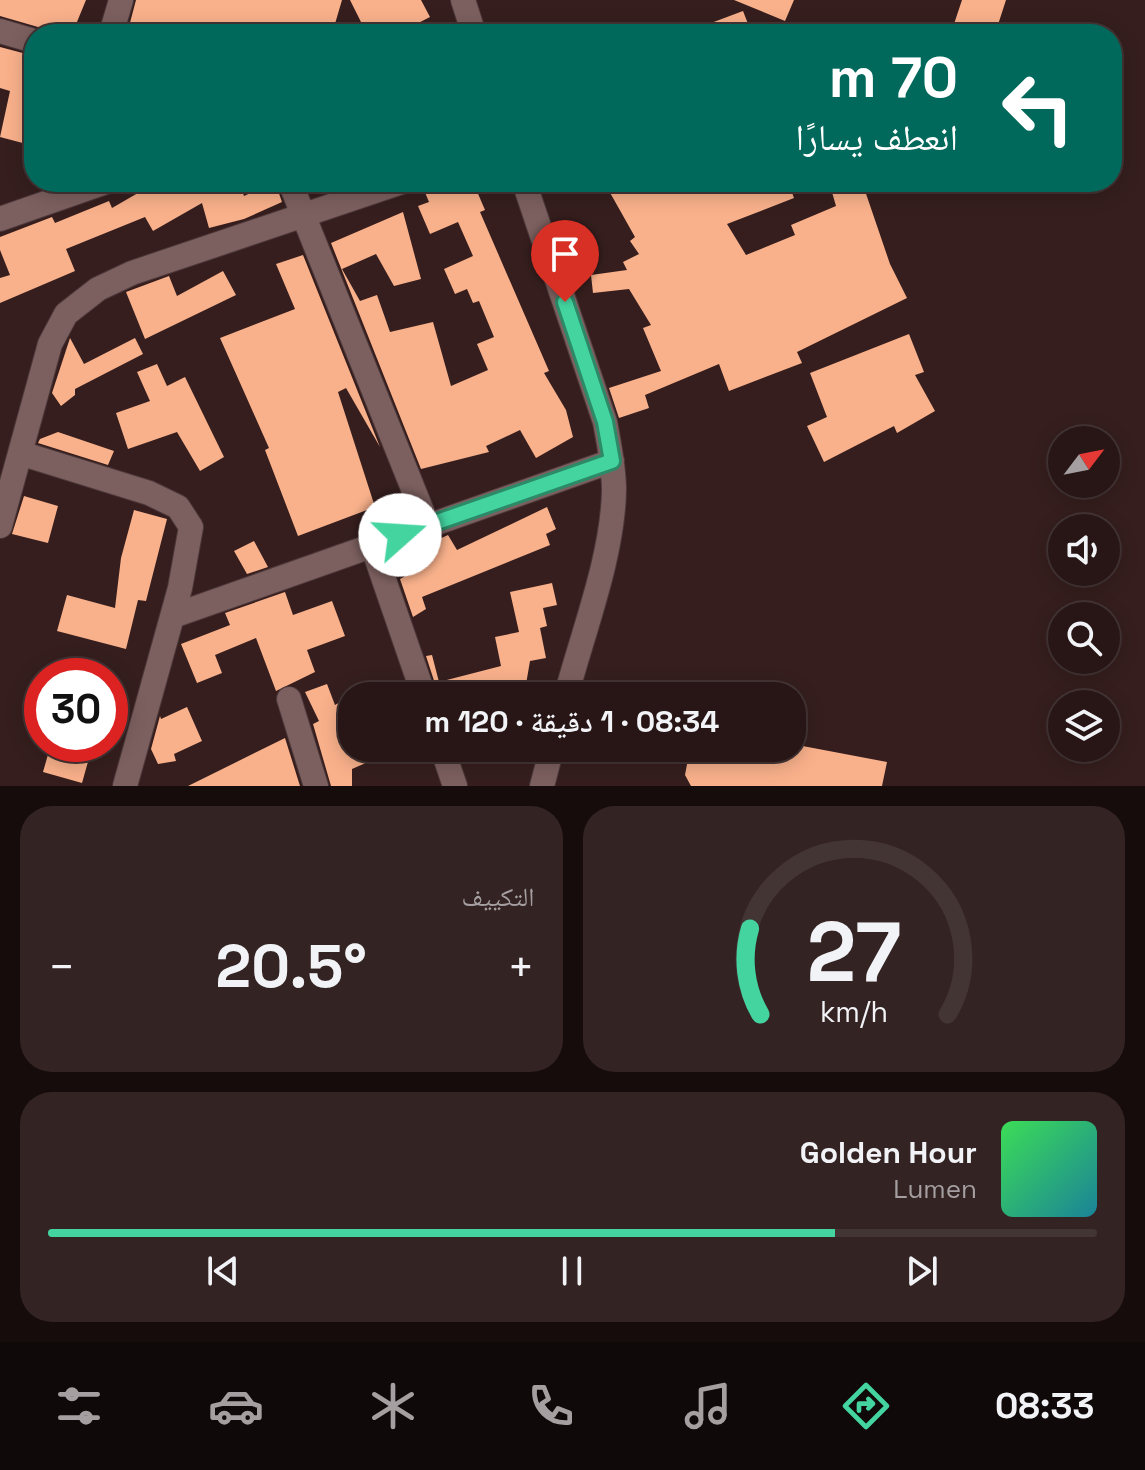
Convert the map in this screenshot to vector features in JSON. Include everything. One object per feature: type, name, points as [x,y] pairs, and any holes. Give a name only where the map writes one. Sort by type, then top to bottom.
[{"type":"street","points":[[114,24],[121,0]]},
{"type":"street","points":[[463,0],[471,24]]},
{"type":"street","points":[[0,31],[24,38]]},
{"type":"street","points":[[0,219],[77,192]]},
{"type":"street","points":[[294,192],[428,526]]},
{"type":"street","points":[[0,526],[50,344],[66,314],[98,289],[132,273],[372,192]]},
{"type":"street","points":[[527,192],[605,422],[612,461],[614,491],[608,538],[570,682]]},
{"type":"street","points":[[20,453],[149,493],[178,507],[191,527],[173,616],[125,786]]},
{"type":"street","points":[[173,616],[612,461]]},
{"type":"street","points":[[372,545],[419,682]]},
{"type":"street","points":[[289,699],[316,786]]},
{"type":"street","points":[[447,762],[455,786]]},
{"type":"street","points":[[542,786],[548,762]]},
{"type":"building","points":[[0,0],[86,0],[76,24],[28,24],[0,16]]},
{"type":"building","points":[[136,0],[342,0],[335,24],[130,24]]},
{"type":"building","points":[[350,0],[421,0],[430,17],[416,24],[362,24]]},
{"type":"building","points":[[734,0],[794,0],[785,21]]},
{"type":"building","points":[[962,0],[1006,0],[998,24],[954,24]]},
{"type":"building","points":[[743,11],[748,24],[708,24]]},
{"type":"building","points":[[0,47],[24,53],[24,143],[0,137],[10,91],[0,88]]},
{"type":"building","points":[[140,192],[243,192],[244,196],[253,192],[278,192],[282,202],[244,219],[209,228],[202,203],[153,231],[145,217],[66,249],[75,271],[0,303],[0,278],[10,275],[0,250],[0,237],[52,217],[55,223],[109,201],[112,208]]},
{"type":"building","points":[[425,192],[477,192],[485,210],[480,212],[549,371],[544,373],[566,410],[573,437],[536,458],[520,430],[486,446],[489,452],[421,469],[331,243],[403,212],[421,279],[394,286],[376,254],[342,269],[360,301],[377,295],[390,332],[433,322],[451,386],[488,370],[477,344],[494,337],[479,301],[473,303],[467,289],[455,294],[444,269],[473,256],[458,222],[430,234],[418,206],[429,202]]},
{"type":"building","points":[[610,192],[792,192],[794,198],[727,224],[746,255],[795,235],[791,225],[836,206],[832,192],[865,192],[890,264],[907,298],[797,352],[802,363],[729,391],[719,364],[645,395],[649,408],[619,418],[609,388],[661,371],[643,328],[651,325],[629,289],[593,293],[591,275],[627,270],[623,262],[639,254],[630,241],[635,237]]},
{"type":"building","points":[[303,255],[380,447],[346,388],[338,392],[375,507],[298,536],[265,450],[269,448],[220,338],[295,309],[276,264]]},
{"type":"building","points":[[223,271],[236,295],[145,339],[126,292],[169,276],[177,296]]},
{"type":"building","points":[[909,334],[924,372],[915,375],[935,411],[897,433],[894,426],[824,462],[807,426],[827,417],[810,373]]},
{"type":"building","points":[[70,338],[84,364],[135,338],[143,354],[75,389],[75,395],[61,406],[52,393]]},
{"type":"building","points":[[157,364],[167,386],[185,377],[224,457],[200,471],[177,432],[128,449],[116,413],[150,401],[137,372]]},
{"type":"building","points":[[58,432],[114,451],[108,465],[38,443],[40,439]]},
{"type":"building","points":[[24,496],[58,506],[48,543],[12,534]]},
{"type":"building","points":[[547,507],[556,529],[546,534],[550,545],[422,597],[426,609],[413,617],[400,579],[420,568],[411,552],[448,535],[457,550]]},
{"type":"building","points":[[134,510],[167,519],[146,601],[138,600],[126,649],[57,631],[67,595],[115,608],[121,558]]},
{"type":"building","points":[[254,541],[268,567],[247,574],[234,551]]},
{"type":"building","points":[[552,583],[557,605],[543,608],[547,626],[540,628],[546,658],[530,661],[526,682],[439,682],[501,666],[495,637],[519,632],[510,592]]},
{"type":"building","points":[[285,592],[293,615],[332,601],[345,636],[307,650],[315,672],[276,691],[256,638],[215,655],[222,673],[197,683],[181,644],[230,625],[225,613]]},
{"type":"building","points":[[432,655],[439,682],[434,682],[426,656]]},
{"type":"building","points":[[327,684],[335,705],[338,703],[338,762],[368,762],[352,769],[352,786],[331,786],[313,724],[319,721],[305,692]]},
{"type":"building","points":[[187,707],[202,741],[174,754],[176,761],[158,764],[151,749],[160,716],[161,719]]},
{"type":"building","points":[[285,738],[300,786],[188,786]]},
{"type":"building","points":[[806,747],[887,762],[882,786],[691,786],[685,775],[687,762],[806,762]]},
{"type":"building","points":[[46,762],[88,762],[82,783],[43,772]]},
{"type":"route","points":[[400,535],[612,461],[605,422],[565,302]]}]
